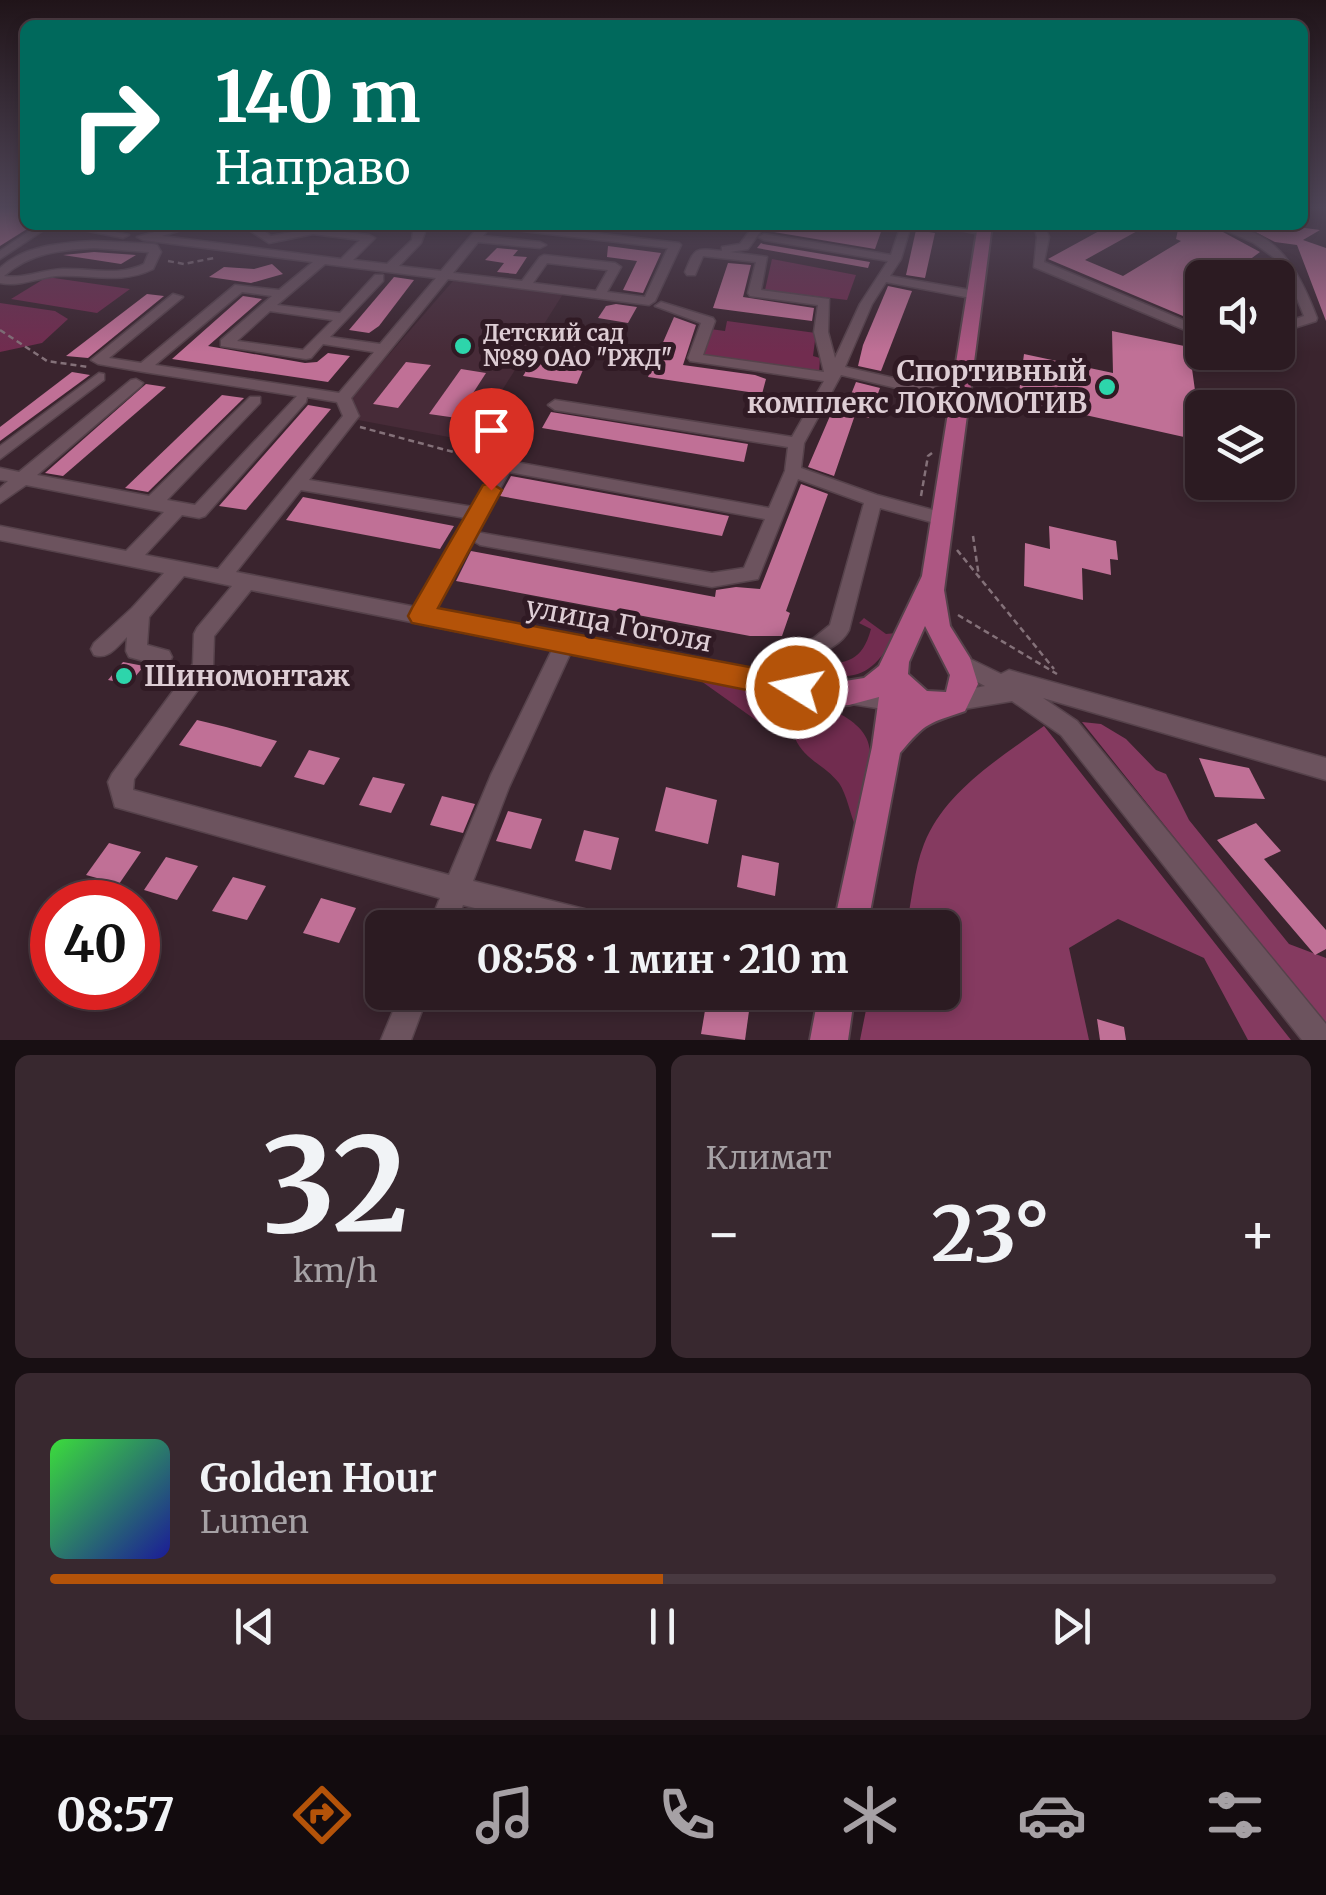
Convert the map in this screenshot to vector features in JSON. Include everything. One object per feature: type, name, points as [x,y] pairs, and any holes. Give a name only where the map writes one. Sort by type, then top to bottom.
[{"type":"main road","points":[[887,745],[909,721],[945,703],[966,683],[935,617],[933,576],[981,255]]},
{"type":"main road","points":[[854,910],[887,745],[895,675],[933,576]]},
{"type":"main road","points":[[830,694],[884,682],[895,675],[912,647],[923,646],[959,662]]},
{"type":"main road","points":[[895,675],[903,690],[945,703]]},
{"type":"main road","points":[[829,1040],[834,1010]]},
{"type":"street","points":[[0,277],[16,260],[39,255]]},
{"type":"street","points":[[0,277],[18,281],[68,271],[129,274],[149,266],[154,255]]},
{"type":"street","points":[[277,255],[344,262],[384,274],[649,301],[670,255]]},
{"type":"street","points":[[344,262],[352,255]]},
{"type":"street","points":[[322,260],[226,343],[306,355],[403,255]]},
{"type":"street","points":[[343,398],[462,255]]},
{"type":"street","points":[[524,286],[541,255]]},
{"type":"street","points":[[554,255],[615,267],[599,296]]},
{"type":"street","points":[[690,272],[697,255]]},
{"type":"street","points":[[721,255],[762,259],[754,294],[825,302],[821,332],[835,374]]},
{"type":"street","points":[[874,255],[895,259]]},
{"type":"street","points":[[480,538],[712,580],[751,574],[792,472],[796,444],[835,374],[866,304],[896,255]]},
{"type":"street","points":[[1039,255],[1038,264],[1185,326]]},
{"type":"street","points":[[1295,277],[1311,318],[1295,323]]},
{"type":"street","points":[[884,278],[976,295]]},
{"type":"street","points":[[0,497],[136,372],[239,288],[282,294]]},
{"type":"street","points":[[178,298],[98,360],[136,372],[343,398]]},
{"type":"street","points":[[660,306],[708,320],[695,358],[835,374],[960,398]]},
{"type":"street","points":[[267,307],[343,317]]},
{"type":"street","points":[[320,340],[384,348]]},
{"type":"street","points":[[0,454],[105,378],[136,372]]},
{"type":"street","points":[[222,577],[351,416],[343,398]]},
{"type":"street","points":[[0,474],[199,512],[301,399]]},
{"type":"street","points":[[153,503],[255,400]]},
{"type":"street","points":[[554,404],[796,444]]},
{"type":"street","points":[[421,616],[504,466],[775,515]]},
{"type":"street","points":[[792,472],[873,500],[942,518]]},
{"type":"street","points":[[297,484],[477,514]]},
{"type":"street","points":[[797,688],[803,652],[839,630],[873,500]]},
{"type":"street","points":[[130,559],[178,508]]},
{"type":"street","name":"улица Гоголя","points":[[0,533],[830,694],[868,711],[881,726],[887,745]]},
{"type":"street","points":[[102,649],[179,568]]},
{"type":"street","points":[[246,582],[204,634],[203,667],[120,782],[122,799],[536,910]]},
{"type":"street","points":[[139,614],[136,651],[162,657]]},
{"type":"street","points":[[448,910],[499,784],[565,644]]},
{"type":"street","points":[[959,662],[1055,681],[1326,769]]},
{"type":"street","points":[[959,662],[1015,690],[1069,728],[1320,1040]]},
{"type":"street","points":[[945,703],[1055,681]]},
{"type":"street","points":[[396,1040],[408,1010]]},
{"type":"path","points":[[162,255],[184,264],[222,255]]},
{"type":"path","points":[[920,512],[928,456],[939,454]]},
{"type":"path","points":[[973,536],[979,578]]},
{"type":"path","points":[[955,546],[1055,681]]},
{"type":"path","points":[[957,614],[1055,681]]},
{"type":"shaded area","points":[[772,259],[856,275],[847,300],[765,290]]},
{"type":"shaded area","points":[[47,277],[130,289],[97,313],[11,299]]},
{"type":"shaded area","name":"Детский сад №89 ОАО \"РЖД\"","points":[[453,281],[563,294],[470,441],[358,420],[351,398]]},
{"type":"shaded area","points":[[0,303],[55,311],[68,319],[42,343],[0,352]]},
{"type":"shaded area","points":[[727,321],[816,333],[813,356],[820,358],[819,373],[701,357],[710,329],[725,331]]},
{"type":"shaded area","points":[[864,618],[886,634],[896,633],[881,657],[854,675],[813,673],[819,666],[858,654],[871,629],[859,623]]},
{"type":"shaded area","points":[[701,681],[826,707],[863,733],[870,761],[856,828],[839,783],[804,752],[795,738],[760,723]]},
{"type":"shaded area","points":[[1082,722],[1101,724],[1126,739],[1156,770],[1166,774],[1189,820],[1289,944],[1326,958],[1326,1027]]},
{"type":"shaded area","points":[[1044,726],[1291,1040],[1248,1040],[1204,958],[1118,919],[1069,948],[1089,1040],[860,1040],[866,1010],[960,1010],[960,910],[909,910],[915,874],[933,825],[960,792],[992,763]]},
{"type":"building","points":[[63,255],[129,255],[136,255],[121,264]]},
{"type":"building","points":[[490,255],[527,257],[516,274],[497,272],[504,263],[485,260]]},
{"type":"building","points":[[660,255],[643,293],[623,290],[637,261],[607,257]]},
{"type":"building","points":[[793,255],[827,255],[870,262],[868,268]]},
{"type":"building","points":[[911,255],[930,255],[925,278],[906,275]]},
{"type":"building","points":[[1056,255],[1095,255],[1085,260],[1123,276],[1159,255],[1257,255],[1249,260],[1185,260],[1185,317],[1048,259]]},
{"type":"building","points":[[1301,255],[1326,255],[1326,321]]},
{"type":"building","points":[[728,263],[751,265],[743,297],[814,308],[812,321],[713,308]]},
{"type":"building","points":[[272,264],[283,274],[251,283],[209,277],[224,267],[254,269]]},
{"type":"building","points":[[394,277],[414,280],[379,326],[369,333],[349,330]]},
{"type":"building","points":[[888,286],[912,291],[881,371],[858,366],[863,345]]},
{"type":"building","points":[[147,294],[164,296],[88,358],[66,356]]},
{"type":"building","points":[[243,296],[262,299],[208,346],[305,363],[317,362],[328,353],[350,356],[328,382],[172,359]]},
{"type":"building","points":[[606,306],[637,307],[628,323],[598,318]]},
{"type":"building","points":[[674,317],[696,325],[683,365],[766,379],[762,394],[648,377]]},
{"type":"building","name":"Спортивный комплекс ЛОКОМОТИВ","points":[[1112,331],[1185,346],[1185,370],[1192,370],[1195,390],[1185,390],[1185,437],[1018,400],[1024,354],[1113,373]]},
{"type":"building","points":[[406,362],[431,365],[398,408],[373,404]]},
{"type":"building","points":[[531,363],[583,370],[577,384],[523,376]]},
{"type":"building","points":[[461,369],[486,373],[457,418],[429,414]]},
{"type":"building","points":[[72,372],[90,375],[0,441],[0,427]]},
{"type":"building","points":[[856,382],[880,388],[869,418],[855,415],[834,476],[808,467],[833,409],[844,412]]},
{"type":"building","points":[[146,384],[166,387],[63,476],[45,473]]},
{"type":"building","points":[[222,395],[244,398],[148,492],[125,488]]},
{"type":"building","points":[[308,405],[331,409],[246,510],[219,506]]},
{"type":"building","points":[[551,412],[748,444],[744,462],[542,428]]},
{"type":"building","points":[[511,476],[729,516],[722,536],[500,496]]},
{"type":"building","points":[[801,484],[828,494],[786,611],[790,613],[782,636],[750,636],[456,581],[471,551],[715,597],[716,590],[760,589]]},
{"type":"building","points":[[303,497],[454,526],[440,549],[286,520]]},
{"type":"building","points":[[1049,526],[1116,541],[1118,560],[1110,559],[1111,575],[1082,568],[1083,600],[1024,586],[1025,543],[1050,549]]},
{"type":"building","name":"Шиномонтаж","points":[[123,662],[144,666],[129,684],[108,680]]},
{"type":"building","points":[[197,720],[277,741],[261,767],[179,745]]},
{"type":"building","points":[[309,750],[340,758],[324,785],[294,777]]},
{"type":"building","points":[[1199,758],[1249,768],[1265,799],[1215,797]]},
{"type":"building","points":[[373,777],[405,784],[391,813],[359,805]]},
{"type":"building","points":[[666,787],[717,800],[708,844],[655,831]]},
{"type":"building","points":[[442,796],[475,804],[463,833],[430,825]]},
{"type":"building","points":[[508,811],[542,819],[531,849],[496,841]]},
{"type":"building","points":[[1256,823],[1281,851],[1264,859],[1326,930],[1326,949],[1315,955],[1217,840]]},
{"type":"building","points":[[584,830],[619,838],[611,870],[575,861]]},
{"type":"building","points":[[109,843],[141,852],[122,880],[86,875]]},
{"type":"building","points":[[742,855],[779,863],[775,896],[737,887]]},
{"type":"building","points":[[166,857],[198,866],[177,900],[160,895],[160,880],[151,880]]},
{"type":"building","points":[[233,877],[266,886],[247,920],[212,911]]},
{"type":"building","points":[[321,898],[356,908],[339,943],[303,933]]},
{"type":"building","points":[[705,1010],[749,1010],[745,1040],[701,1034]]},
{"type":"building","points":[[1097,1019],[1124,1027],[1126,1040],[1100,1040]]},
{"type":"place","name":"Детский сад №89 ОАО \"РЖД\"","points":[[463,346]]},
{"type":"place","name":"Спортивный комплекс ЛОКОМОТИВ","points":[[1107,387]]},
{"type":"place","name":"Шиномонтаж","points":[[124,676]]},
{"type":"route","points":[[491,490],[421,616],[797,688]]}]
